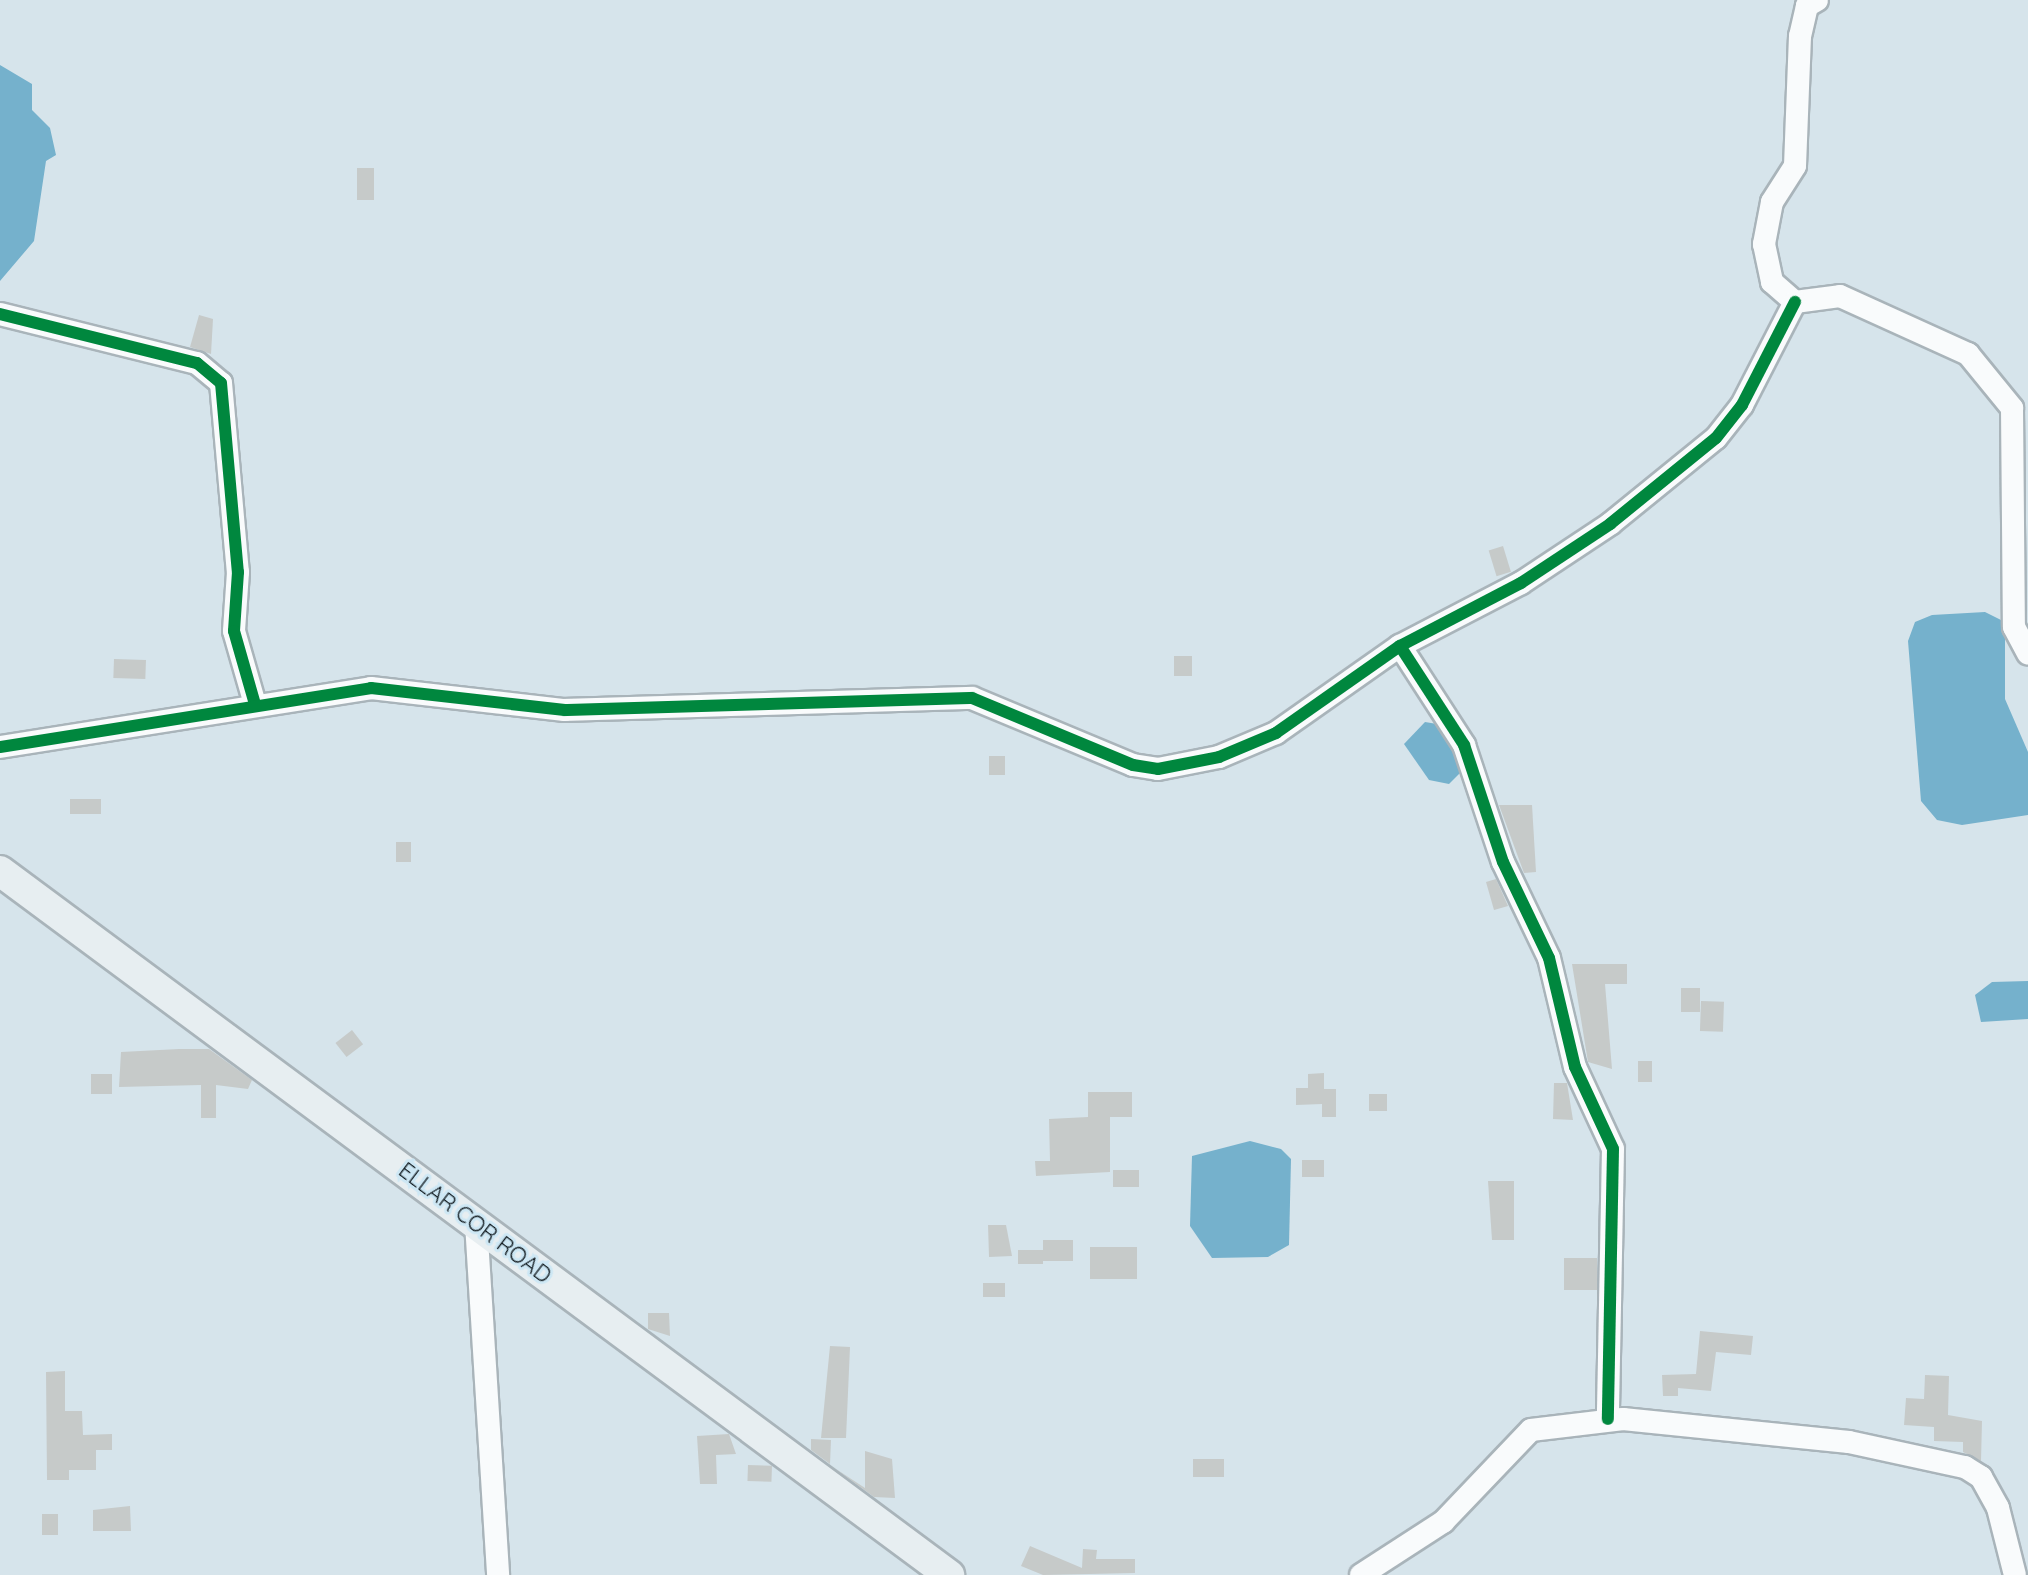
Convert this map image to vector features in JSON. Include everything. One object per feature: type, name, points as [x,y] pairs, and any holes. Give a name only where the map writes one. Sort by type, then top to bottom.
[{"type":"main road","name":"ELLAR COR ROAD","points":[[0,871],[949,1575]]},
{"type":"street","points":[[1817,0],[1807,6],[1800,36],[1795,166],[1772,202],[1764,244],[1772,282],[1795,302],[1840,296],[1968,354],[2012,408],[2014,627],[2028,653]]},
{"type":"street","points":[[0,747],[106,735],[255,704],[371,688],[565,710],[972,698],[1074,745],[1158,769],[1219,757],[1276,733],[1400,646],[1585,541],[1716,438],[1742,405],[1795,302]]},
{"type":"street","points":[[0,314],[197,363],[221,383],[238,572],[234,631],[255,704]]},
{"type":"street","points":[[1400,646],[1464,745],[1503,862],[1549,958],[1575,1067],[1613,1149],[1608,1419]]},
{"type":"street","points":[[476,1223],[498,1575]]},
{"type":"street","points":[[1361,1575],[1443,1522],[1531,1430],[1608,1419],[1820,1438],[1965,1467],[1981,1477],[1998,1508],[2015,1575]]},
{"type":"water","points":[[0,65],[32,84],[32,110],[50,128],[56,155],[46,161],[34,241],[0,281]]},
{"type":"water","points":[[1985,612],[2005,622],[2005,699],[2028,752],[2028,815],[1962,825],[1937,820],[1921,801],[1908,641],[1915,622],[1932,615]]},
{"type":"water","points":[[1425,722],[1437,724],[1459,762],[1460,773],[1449,784],[1429,780],[1404,744]]},
{"type":"water","points":[[2028,981],[2028,1019],[1981,1022],[1975,995],[1992,982]]},
{"type":"water","points":[[1250,1141],[1281,1149],[1291,1159],[1289,1245],[1268,1257],[1212,1258],[1190,1226],[1192,1156]]},
{"type":"building","points":[[357,168],[374,168],[374,200],[357,200]]},
{"type":"building","points":[[199,315],[213,319],[211,354],[190,347]]},
{"type":"building","points":[[1503,546],[1511,572],[1497,576],[1489,550]]},
{"type":"building","points":[[1174,656],[1192,656],[1192,676],[1174,676]]},
{"type":"building","points":[[114,659],[146,660],[145,679],[113,678]]},
{"type":"building","points":[[989,756],[1005,756],[1005,775],[989,775]]},
{"type":"building","points":[[70,799],[101,799],[101,814],[70,814]]},
{"type":"building","points":[[1499,805],[1532,805],[1536,872],[1524,873]]},
{"type":"building","points":[[396,842],[411,842],[411,862],[396,862]]},
{"type":"building","points":[[1496,879],[1508,906],[1494,910],[1486,882]]},
{"type":"building","points":[[1572,964],[1627,964],[1627,984],[1605,984],[1612,1069],[1588,1062]]},
{"type":"building","points":[[1681,988],[1700,988],[1700,1012],[1681,1012]]},
{"type":"building","points":[[1701,1001],[1724,1002],[1723,1032],[1700,1031]]},
{"type":"building","points":[[352,1030],[363,1044],[347,1057],[335,1043]]},
{"type":"building","points":[[209,1049],[252,1080],[248,1089],[216,1085],[216,1118],[201,1118],[201,1085],[119,1087],[121,1052]]},
{"type":"building","points":[[1638,1061],[1652,1061],[1652,1082],[1638,1082]]},
{"type":"building","points":[[1324,1073],[1324,1089],[1336,1089],[1336,1117],[1322,1117],[1322,1104],[1296,1105],[1296,1088],[1308,1088],[1308,1074]]},
{"type":"building","points":[[91,1074],[112,1074],[112,1094],[91,1094]]},
{"type":"building","points":[[1554,1083],[1567,1083],[1573,1120],[1553,1119]]},
{"type":"building","points":[[1088,1092],[1132,1092],[1132,1117],[1110,1117],[1110,1172],[1036,1176],[1035,1161],[1050,1161],[1049,1119],[1088,1117]]},
{"type":"building","points":[[1369,1094],[1387,1094],[1387,1111],[1369,1111]]},
{"type":"building","points":[[1302,1160],[1324,1160],[1324,1177],[1302,1177]]},
{"type":"building","points":[[1113,1170],[1139,1170],[1139,1187],[1113,1187]]},
{"type":"building","points":[[1488,1181],[1514,1181],[1514,1240],[1492,1240]]},
{"type":"building","points":[[988,1225],[1006,1225],[1012,1256],[989,1257]]},
{"type":"building","points":[[1043,1240],[1073,1240],[1073,1261],[1043,1261]]},
{"type":"building","points":[[1090,1247],[1137,1247],[1137,1279],[1090,1279]]},
{"type":"building","points":[[1018,1250],[1043,1250],[1043,1264],[1018,1264]]},
{"type":"building","points":[[1564,1258],[1597,1258],[1597,1290],[1564,1290]]},
{"type":"building","points":[[983,1283],[1005,1283],[1005,1297],[983,1297]]},
{"type":"building","points":[[648,1313],[669,1313],[670,1336],[648,1329]]},
{"type":"building","points":[[1700,1331],[1753,1336],[1751,1355],[1716,1352],[1711,1391],[1678,1388],[1678,1396],[1663,1396],[1662,1375],[1696,1374]]},
{"type":"building","points":[[830,1346],[850,1347],[846,1438],[821,1438]]},
{"type":"building","points":[[65,1371],[65,1411],[82,1411],[83,1435],[112,1434],[112,1450],[96,1450],[96,1470],[69,1470],[69,1480],[47,1480],[46,1372]]},
{"type":"building","points":[[1925,1375],[1949,1376],[1948,1415],[1982,1421],[1981,1461],[1963,1452],[1963,1442],[1934,1441],[1934,1427],[1904,1425],[1906,1398],[1924,1399]]},
{"type":"building","points":[[729,1434],[736,1454],[716,1455],[717,1484],[700,1484],[697,1436]]},
{"type":"building","points":[[811,1439],[831,1440],[830,1464],[811,1450]]},
{"type":"building","points":[[865,1451],[892,1459],[895,1498],[874,1497],[833,1467],[865,1488]]},
{"type":"building","points":[[1193,1459],[1224,1459],[1224,1477],[1193,1477]]},
{"type":"building","points":[[748,1465],[772,1466],[771,1482],[747,1481]]},
{"type":"building","points":[[130,1506],[131,1531],[93,1531],[93,1510]]},
{"type":"building","points":[[42,1514],[58,1514],[58,1535],[42,1535]]},
{"type":"building","points":[[1030,1546],[1082,1568],[1083,1549],[1097,1550],[1096,1559],[1135,1559],[1135,1573],[1043,1575],[1021,1566]]},
{"type":"cycle path","points":[[0,747],[371,688],[565,710],[972,698],[1133,765],[1158,769],[1219,757],[1276,733],[1400,646],[1521,583],[1610,524],[1716,438],[1742,405],[1795,302]]},
{"type":"cycle path","points":[[0,314],[197,363],[221,383],[238,572],[234,631],[255,704]]},
{"type":"cycle path","points":[[1400,646],[1464,745],[1503,862],[1549,958],[1575,1067],[1613,1149],[1608,1419]]}]
